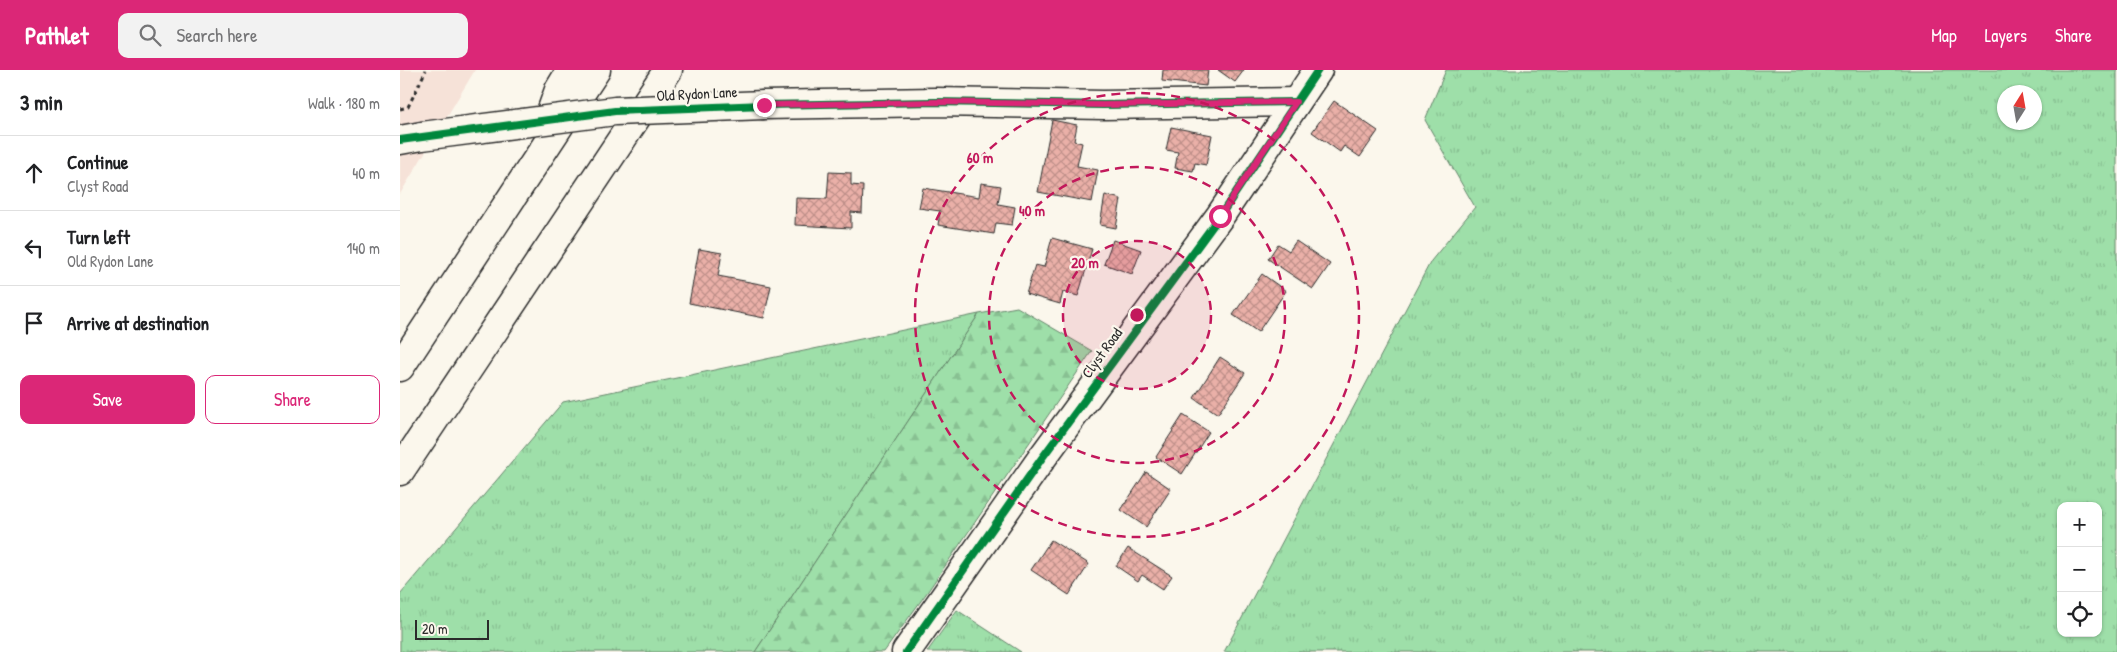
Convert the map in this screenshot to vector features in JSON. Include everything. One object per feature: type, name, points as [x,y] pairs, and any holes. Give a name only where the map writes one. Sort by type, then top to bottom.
[{"type":"main road","points":[[528,171],[560,90],[572,70]]},
{"type":"main road","points":[[400,367],[596,70]]},
{"type":"main road","points":[[400,471],[668,70]]},
{"type":"main road","points":[[591,184],[689,70]]},
{"type":"main road","name":"Clyst Road","points":[[906,652],[1042,458],[1220,216],[1318,70]]},
{"type":"main road","name":"Old Rydon Lane","points":[[411,138],[615,111],[764,105],[935,102],[1103,105],[1296,102]]},
{"type":"path","points":[[400,109],[408,107],[426,70]]},
{"type":"shaded area","points":[[400,70],[475,70],[400,194]]},
{"type":"green space","points":[[1446,70],[2117,70],[2117,652],[1224,652],[1431,261],[1475,207],[1425,120]]},
{"type":"green space","points":[[1017,307],[1092,351],[928,591],[884,652],[755,652],[979,314]]},
{"type":"green space","points":[[979,314],[755,652],[400,652],[400,594],[563,402]]},
{"type":"green space","points":[[957,610],[1021,652],[927,652]]},
{"type":"building","points":[[1163,70],[1208,70],[1206,86],[1162,81]]},
{"type":"building","points":[[1218,70],[1244,70],[1235,82]]},
{"type":"building","points":[[1334,101],[1378,131],[1360,157],[1344,146],[1340,152],[1312,132]]},
{"type":"building","points":[[1052,120],[1077,125],[1074,141],[1082,143],[1077,166],[1098,170],[1092,202],[1038,192]]},
{"type":"building","points":[[1171,127],[1212,135],[1206,165],[1195,163],[1193,171],[1175,168],[1178,152],[1166,150]]},
{"type":"building","points":[[829,172],[851,173],[851,185],[863,186],[862,213],[851,212],[851,228],[795,225],[796,198],[827,199]]},
{"type":"building","points":[[981,183],[1001,186],[998,204],[1015,207],[1012,225],[996,223],[994,234],[938,225],[940,211],[919,208],[923,188],[979,197]]},
{"type":"building","points":[[1105,195],[1121,199],[1116,228],[1100,225]]},
{"type":"building","points":[[1052,238],[1092,249],[1078,296],[1063,292],[1060,304],[1026,294],[1035,265],[1044,267]]},
{"type":"building","points":[[1113,240],[1141,250],[1132,274],[1104,264]]},
{"type":"building","points":[[1296,241],[1330,264],[1313,289],[1268,259],[1278,244],[1289,251]]},
{"type":"building","points":[[699,249],[722,253],[718,276],[771,286],[764,318],[689,303]]},
{"type":"building","points":[[1262,274],[1286,291],[1258,332],[1233,315]]},
{"type":"building","points":[[1220,357],[1245,373],[1218,414],[1194,398]]},
{"type":"building","points":[[1183,415],[1209,432],[1182,474],[1156,457]]},
{"type":"building","points":[[1146,472],[1171,489],[1146,527],[1121,510]]},
{"type":"building","points":[[1051,540],[1089,564],[1069,595],[1031,570]]},
{"type":"building","points":[[1128,548],[1172,576],[1163,589],[1142,575],[1138,581],[1116,566]]},
{"type":"cycle path","points":[[906,652],[1042,458],[1220,216],[1318,70]]},
{"type":"cycle path","points":[[400,140],[615,111],[764,105],[935,102],[1103,105],[1296,102]]},
{"type":"route","points":[[764,105],[800,106],[935,102],[1103,105],[1296,102],[1220,216]]}]
